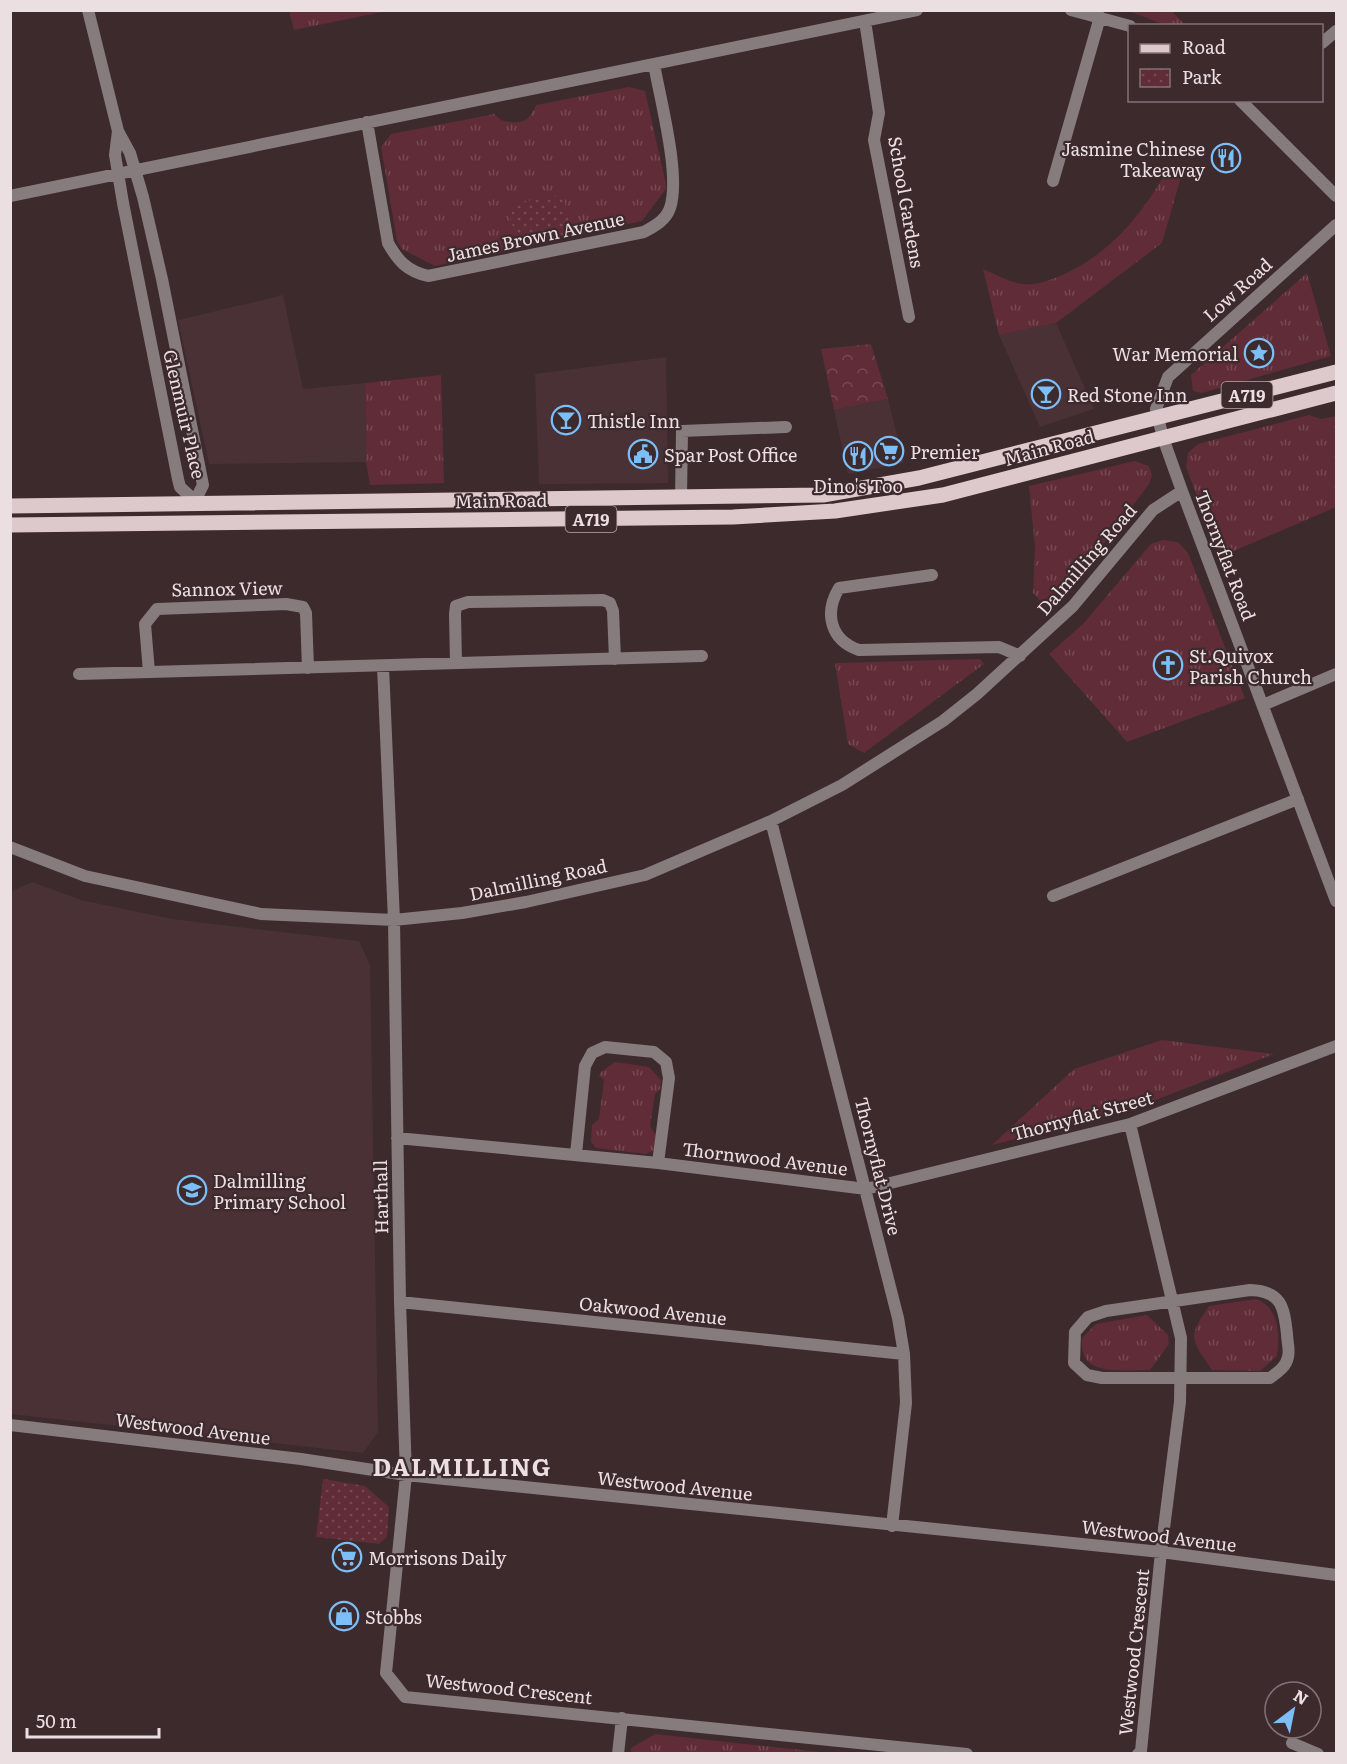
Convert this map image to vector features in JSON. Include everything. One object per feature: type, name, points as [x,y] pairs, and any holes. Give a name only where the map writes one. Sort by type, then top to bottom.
[{"type":"main road","name":"A719","points":[[1158,417],[1336,372]]},
{"type":"main road","name":"A719","points":[[1163,438],[1336,393]]},
{"type":"main road","name":"Main Road","points":[[10,506],[823,495],[920,478],[1158,417]]},
{"type":"main road","name":"Main Road","points":[[10,525],[733,517],[835,511],[944,495],[1163,438]]},
{"type":"street","name":"Glenmuir Place","points":[[88,10],[118,131],[130,153],[136,172],[162,279],[201,476],[202,485],[195,502],[180,487],[118,175],[116,155],[118,131]]},
{"type":"street","points":[[10,196],[136,172],[367,122],[917,10]]},
{"type":"street","points":[[1071,10],[1128,25]]},
{"type":"street","points":[[1053,181],[1100,16]]},
{"type":"street","name":"School Gardens","points":[[865,21],[879,113],[874,140],[909,317]]},
{"type":"street","points":[[1323,42],[1336,31]]},
{"type":"street","name":"James Brown Avenue","points":[[367,122],[388,243],[397,259],[405,266],[428,276],[644,232],[660,223],[670,209],[675,186],[654,64]]},
{"type":"street","points":[[1247,103],[1336,196]]},
{"type":"street","name":"Low Road","points":[[1158,417],[1156,409],[1160,393],[1168,377],[1336,225]]},
{"type":"street","name":"Thornyflat Road","points":[[1158,417],[1182,491],[1336,902]]},
{"type":"street","points":[[681,497],[682,431],[786,427]]},
{"type":"street","name":"Dalmilling Road","points":[[10,847],[85,876],[261,914],[394,920],[462,913],[526,902],[645,875],[771,821],[842,785],[907,746],[977,694],[1020,656],[1073,606],[1153,510],[1182,491]]},
{"type":"street","points":[[195,502],[197,523]]},
{"type":"street","points":[[932,575],[839,588],[831,602],[834,631],[844,645],[859,650],[999,647],[1020,656]]},
{"type":"street","points":[[456,663],[456,606],[468,602],[603,600],[610,603],[613,611],[615,659]]},
{"type":"street","name":"Sannox View","points":[[148,672],[145,624],[152,612],[164,607],[286,604],[303,607],[307,619],[308,668]]},
{"type":"street","points":[[79,674],[702,656]]},
{"type":"street","points":[[383,666],[394,920]]},
{"type":"street","points":[[1263,705],[1336,675]]},
{"type":"street","points":[[1053,896],[1298,799]]},
{"type":"street","name":"Thornyflat Drive","points":[[771,821],[898,1318],[904,1353],[906,1403],[892,1526]]},
{"type":"street","name":"Harthall","points":[[394,920],[399,1302],[406,1475]]},
{"type":"street","name":"Thornyflat Street","points":[[866,1190],[1130,1124],[1336,1046]]},
{"type":"street","name":"Thornwood Avenue","points":[[576,1154],[585,1066],[592,1053],[605,1047],[654,1052],[666,1062],[669,1078],[658,1163]]},
{"type":"street","name":"Westwood Crescent","points":[[1130,1124],[1174,1300],[1181,1338],[1180,1377],[1142,1751],[1138,1754]]},
{"type":"street","name":"Thornwood Avenue","points":[[397,1138],[658,1163],[866,1190]]},
{"type":"street","points":[[1266,1290],[1277,1299],[1284,1311],[1289,1356],[1282,1369],[1270,1378],[1102,1378],[1087,1375],[1074,1363],[1075,1332],[1088,1317],[1174,1300],[1266,1290]]},
{"type":"street","name":"Oakwood Avenue","points":[[399,1302],[904,1353]]},
{"type":"street","name":"Westwood Avenue","points":[[10,1425],[301,1459],[406,1475],[1161,1552],[1336,1575]]},
{"type":"street","name":"Westwood Crescent","points":[[406,1475],[386,1673],[405,1696],[902,1750],[967,1754]]},
{"type":"street","points":[[618,1754],[622,1718]]},
{"type":"street","points":[[1292,1743],[1318,1754]]},
{"type":"shaded area","points":[[283,295],[303,389],[365,383],[366,462],[209,464],[178,320]]},
{"type":"shaded area","name":"Red Stone Inn","points":[[1056,323],[1094,409],[1040,427],[999,335]]},
{"type":"shaded area","points":[[666,357],[668,483],[539,484],[535,374]]},
{"type":"shaded area","points":[[888,399],[904,463],[848,474],[834,410]]},
{"type":"shaded area","name":"Dalmilling Primary School","points":[[32,882],[81,900],[172,919],[359,941],[370,965],[378,1432],[363,1453],[11,1414],[10,892]]},
{"type":"green space","points":[[289,10],[387,11],[294,30]]},
{"type":"green space","points":[[1129,11],[1172,11],[1184,24],[1162,24]]},
{"type":"green space","points":[[629,87],[645,91],[666,184],[666,189],[642,221],[435,266],[402,249],[397,241],[381,147],[391,134],[494,114],[501,120],[518,122],[527,119],[536,105]]},
{"type":"green space","points":[[1170,165],[1183,170],[1162,243],[1056,323],[999,335],[983,269],[1012,282],[1027,284],[1048,281],[1080,266],[1111,243],[1138,215]]},
{"type":"green space","points":[[563,194],[571,231],[516,241],[508,205]]},
{"type":"green space","points":[[1307,273],[1331,356],[1202,393],[1193,391],[1191,375]]},
{"type":"green space","points":[[871,344],[888,399],[834,410],[821,349]]},
{"type":"green space","points":[[441,375],[444,483],[370,485],[366,462],[365,383]]},
{"type":"green space","points":[[1309,415],[1321,419],[1336,416],[1336,507],[1220,557],[1186,467],[1188,453],[1198,444]]},
{"type":"green space","points":[[1135,461],[1149,466],[1152,475],[1149,484],[1111,535],[1046,607],[1033,593],[1035,547],[1029,486]]},
{"type":"green space","points":[[1163,540],[1178,542],[1188,553],[1245,698],[1127,742],[1049,654],[1083,624],[1151,544]]},
{"type":"green space","points":[[980,659],[984,664],[864,753],[848,744],[835,663]]},
{"type":"green space","points":[[1162,1040],[1274,1054],[1135,1108],[992,1145],[1074,1069]]},
{"type":"green space","points":[[615,1062],[649,1067],[661,1080],[660,1089],[655,1094],[650,1126],[656,1136],[654,1150],[646,1154],[596,1148],[591,1142],[592,1125],[599,1119],[604,1080],[599,1076]]},
{"type":"green space","points":[[1256,1299],[1264,1303],[1274,1315],[1278,1330],[1277,1356],[1260,1371],[1212,1370],[1196,1345],[1194,1338],[1197,1325],[1209,1306]]},
{"type":"green space","points":[[1147,1315],[1168,1335],[1169,1344],[1150,1370],[1104,1369],[1094,1366],[1087,1360],[1083,1351],[1082,1338],[1096,1324]]},
{"type":"green space","points":[[323,1479],[365,1486],[389,1507],[387,1537],[379,1544],[316,1537]]},
{"type":"green space","points":[[655,1734],[829,1753],[631,1753],[631,1748]]},
{"type":"place","name":"Jasmine Chinese Takeaway","points":[[1226,158]]},
{"type":"place","name":"War Memorial","points":[[1259,353]]},
{"type":"place","name":"Red Stone Inn","points":[[1046,394]]},
{"type":"place","name":"Thistle Inn","points":[[566,420]]},
{"type":"place","name":"Premier","points":[[889,451]]},
{"type":"place","name":"Spar Post Office","points":[[643,454]]},
{"type":"place","name":"Dino's Too","points":[[858,456]]},
{"type":"place","name":"St.Quivox Parish Church","points":[[1168,665]]},
{"type":"place","name":"Dalmilling Primary School","points":[[192,1190]]},
{"type":"place","name":"Morrisons Daily","points":[[347,1557]]},
{"type":"place","name":"Stobbs","points":[[344,1616]]},
{"type":"district","name":"DALMILLING","points":[[462,1465]]}]
